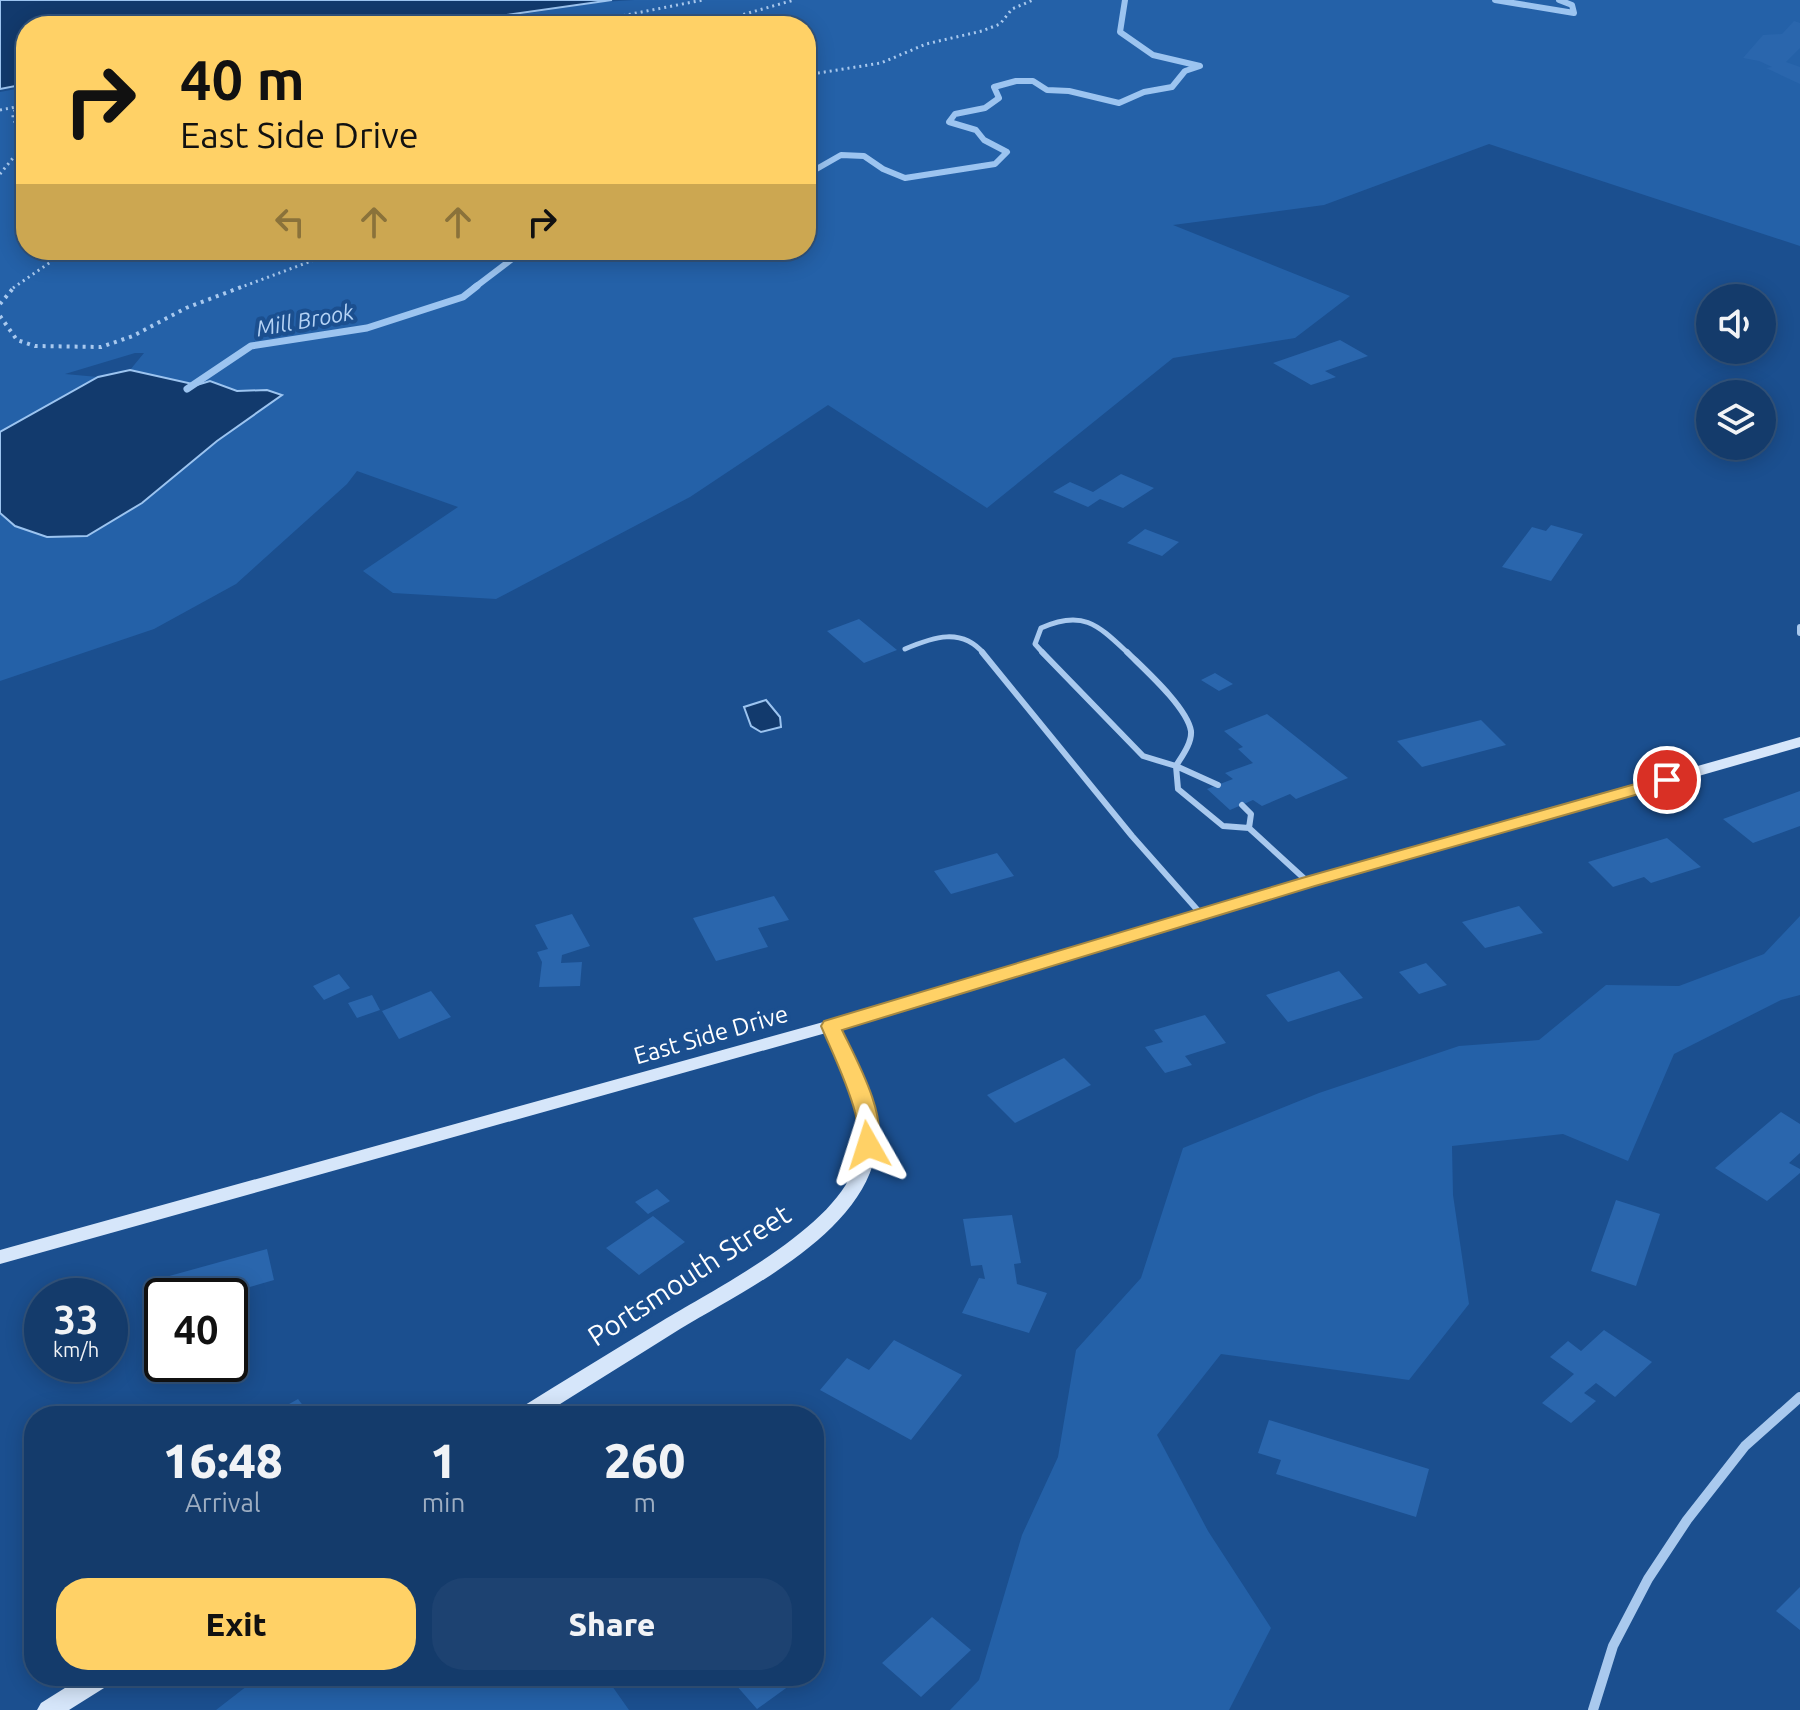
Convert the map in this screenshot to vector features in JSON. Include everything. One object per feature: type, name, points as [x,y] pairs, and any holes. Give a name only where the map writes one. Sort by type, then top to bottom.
[{"type":"main road","name":"East Side Drive","points":[[0,1257],[831,1026],[1308,882],[1800,742]]},
{"type":"main road","name":"Portsmouth Street","points":[[540,1406],[786,1252],[844,1201],[862,1172],[868,1145],[867,1116],[844,1052],[831,1026]]},
{"type":"main road","points":[[49,1710],[88,1686]]},
{"type":"street","points":[[1593,1710],[1613,1646],[1648,1579],[1687,1520],[1745,1446],[1800,1397]]},
{"type":"lane","points":[[1218,785],[1176,766],[1143,756],[1035,644],[1041,628],[1059,620],[1086,620],[1110,637],[1176,702],[1188,718],[1192,735],[1176,766],[1178,789],[1223,826],[1249,828],[1308,882]]},
{"type":"lane","points":[[905,649],[938,635],[951,634],[974,642],[1132,836],[1201,914]]},
{"type":"lane","points":[[1242,805],[1251,814],[1249,828]]},
{"type":"path","points":[[621,16],[703,0]]},
{"type":"path","points":[[738,16],[794,0]]},
{"type":"path","points":[[816,73],[881,63],[926,44],[982,31],[1000,24],[1012,9],[1033,0]]},
{"type":"path","points":[[0,174],[16,154]]},
{"type":"path","points":[[0,304],[7,292],[56,260]]},
{"type":"path","points":[[0,316],[17,340],[35,346],[101,347],[133,336],[186,308],[314,260]]},
{"type":"shaded area","points":[[0,0],[612,0],[500,16],[16,16],[16,86],[0,89]]},
{"type":"shaded area","points":[[1800,0],[1800,246],[1489,144],[1324,205],[1173,225],[1350,296],[1295,338],[1173,358],[987,508],[828,405],[690,497],[496,599],[393,593],[363,571],[458,507],[357,471],[347,484],[236,584],[154,629],[0,681],[0,513],[15,526],[217,441],[281,395],[267,390],[237,391],[210,381],[197,385],[130,370],[144,353],[135,353],[65,374],[98,377],[0,432],[0,92],[16,89],[16,260],[816,260],[816,16],[510,16],[602,2]]},
{"type":"shaded area","points":[[130,370],[197,385],[210,381],[237,391],[267,390],[282,395],[217,441],[142,503],[87,536],[47,537],[15,526],[0,513],[0,432],[98,377]]},
{"type":"shaded area","points":[[766,700],[780,717],[781,727],[761,732],[751,726],[744,707]]},
{"type":"shaded area","points":[[1800,916],[1800,995],[1781,1000],[1674,1054],[1628,1161],[1563,1134],[1452,1146],[1453,1195],[1469,1304],[1409,1380],[1221,1354],[1157,1435],[1208,1531],[1271,1628],[1229,1710],[950,1710],[979,1680],[1022,1535],[1058,1457],[1076,1350],[1141,1278],[1183,1148],[1319,1093],[1459,1046],[1539,1040],[1606,985],[1679,986],[1764,954]]},
{"type":"shaded area","points":[[247,1686],[612,1686],[629,1710],[216,1710]]},
{"type":"building","points":[[1794,21],[1800,23],[1800,48],[1786,62],[1800,67],[1800,84],[1766,68],[1772,67],[1759,61],[1743,58],[1763,35],[1782,34]]},
{"type":"building","points":[[1340,340],[1368,356],[1325,371],[1336,377],[1311,385],[1273,363]]},
{"type":"building","points":[[1121,474],[1154,488],[1123,508],[1100,499],[1088,507],[1053,492],[1070,482],[1093,492]]},
{"type":"building","points":[[1551,525],[1583,534],[1551,581],[1502,567],[1532,527],[1546,531]]},
{"type":"building","points":[[1145,529],[1179,542],[1162,556],[1127,543]]},
{"type":"building","points":[[859,619],[897,650],[864,663],[827,631]]},
{"type":"building","points":[[1215,673],[1233,684],[1219,691],[1201,680]]},
{"type":"building","points":[[1267,714],[1348,778],[1296,799],[1290,794],[1262,806],[1253,800],[1230,810],[1207,789],[1233,779],[1225,773],[1253,763],[1238,749],[1243,747],[1224,731]]},
{"type":"building","points":[[1481,720],[1506,745],[1422,767],[1397,741]]},
{"type":"building","points":[[1800,791],[1800,826],[1753,843],[1723,819]]},
{"type":"building","points":[[1667,838],[1701,867],[1651,883],[1644,877],[1613,887],[1588,862]]},
{"type":"building","points":[[997,853],[1014,876],[951,894],[934,871]]},
{"type":"building","points":[[774,896],[789,920],[758,928],[768,947],[716,961],[693,918]]},
{"type":"building","points":[[1519,906],[1543,933],[1485,948],[1462,922]]},
{"type":"building","points":[[572,914],[590,946],[562,955],[561,963],[582,962],[580,986],[539,987],[542,962],[537,952],[548,949],[535,925]]},
{"type":"building","points":[[1426,963],[1447,985],[1419,994],[1399,972]]},
{"type":"building","points":[[1339,971],[1363,998],[1288,1022],[1266,995]]},
{"type":"building","points":[[339,974],[350,988],[324,1000],[313,986]]},
{"type":"building","points":[[431,991],[451,1017],[399,1039],[382,1011]]},
{"type":"building","points":[[372,995],[380,1010],[357,1018],[348,1003]]},
{"type":"building","points":[[1205,1015],[1226,1043],[1185,1056],[1192,1065],[1165,1073],[1145,1047],[1163,1042],[1154,1030]]},
{"type":"building","points":[[1064,1058],[1091,1085],[1015,1123],[987,1095]]},
{"type":"building","points":[[1781,1112],[1800,1124],[1800,1153],[1789,1163],[1800,1169],[1800,1173],[1767,1201],[1715,1168]]},
{"type":"building","points":[[657,1189],[670,1201],[648,1214],[635,1202]]},
{"type":"building","points":[[1616,1200],[1660,1214],[1636,1286],[1591,1271]]},
{"type":"building","points":[[1012,1215],[1021,1263],[1014,1264],[1017,1284],[1047,1293],[1029,1333],[962,1313],[979,1278],[985,1279],[982,1265],[971,1266],[963,1219]]},
{"type":"building","points":[[653,1216],[685,1242],[639,1275],[606,1248]]},
{"type":"building","points":[[267,1249],[274,1280],[248,1287],[248,1278],[162,1278]]},
{"type":"building","points":[[1604,1330],[1652,1362],[1615,1397],[1596,1383],[1584,1393],[1596,1401],[1571,1423],[1542,1403],[1574,1374],[1550,1357],[1568,1341],[1581,1351]]},
{"type":"building","points":[[894,1340],[962,1375],[911,1440],[820,1390],[847,1358],[869,1370]]},
{"type":"building","points":[[298,1399],[303,1406],[286,1406]]},
{"type":"building","points":[[1269,1420],[1429,1469],[1416,1517],[1276,1474],[1281,1460],[1258,1453]]},
{"type":"building","points":[[1800,1587],[1800,1630],[1776,1611]]},
{"type":"building","points":[[932,1617],[971,1650],[921,1697],[882,1663]]},
{"type":"building","points":[[737,1686],[789,1686],[757,1709]]},
{"type":"waterway","name":"Mill Brook","points":[[816,169],[841,155],[864,156],[883,169],[905,178],[995,164],[1007,152],[984,140],[976,130],[949,122],[955,114],[985,108],[999,98],[994,87],[1016,81],[1033,81],[1047,90],[1069,91],[1119,103],[1144,92],[1172,87],[1185,71],[1200,66],[1153,55],[1120,32],[1125,0]]},
{"type":"waterway","name":"Mill Brook","points":[[1495,0],[1574,13],[1572,5],[1559,0]]},
{"type":"waterway","name":"Mill Brook","points":[[474,288],[511,260]]},
{"type":"waterway","name":"Mill Brook","points":[[187,389],[251,346],[367,328],[463,297],[477,286]]},
{"type":"route","points":[[868,1145],[867,1116],[858,1086],[831,1026],[1308,882],[1667,780]]}]
